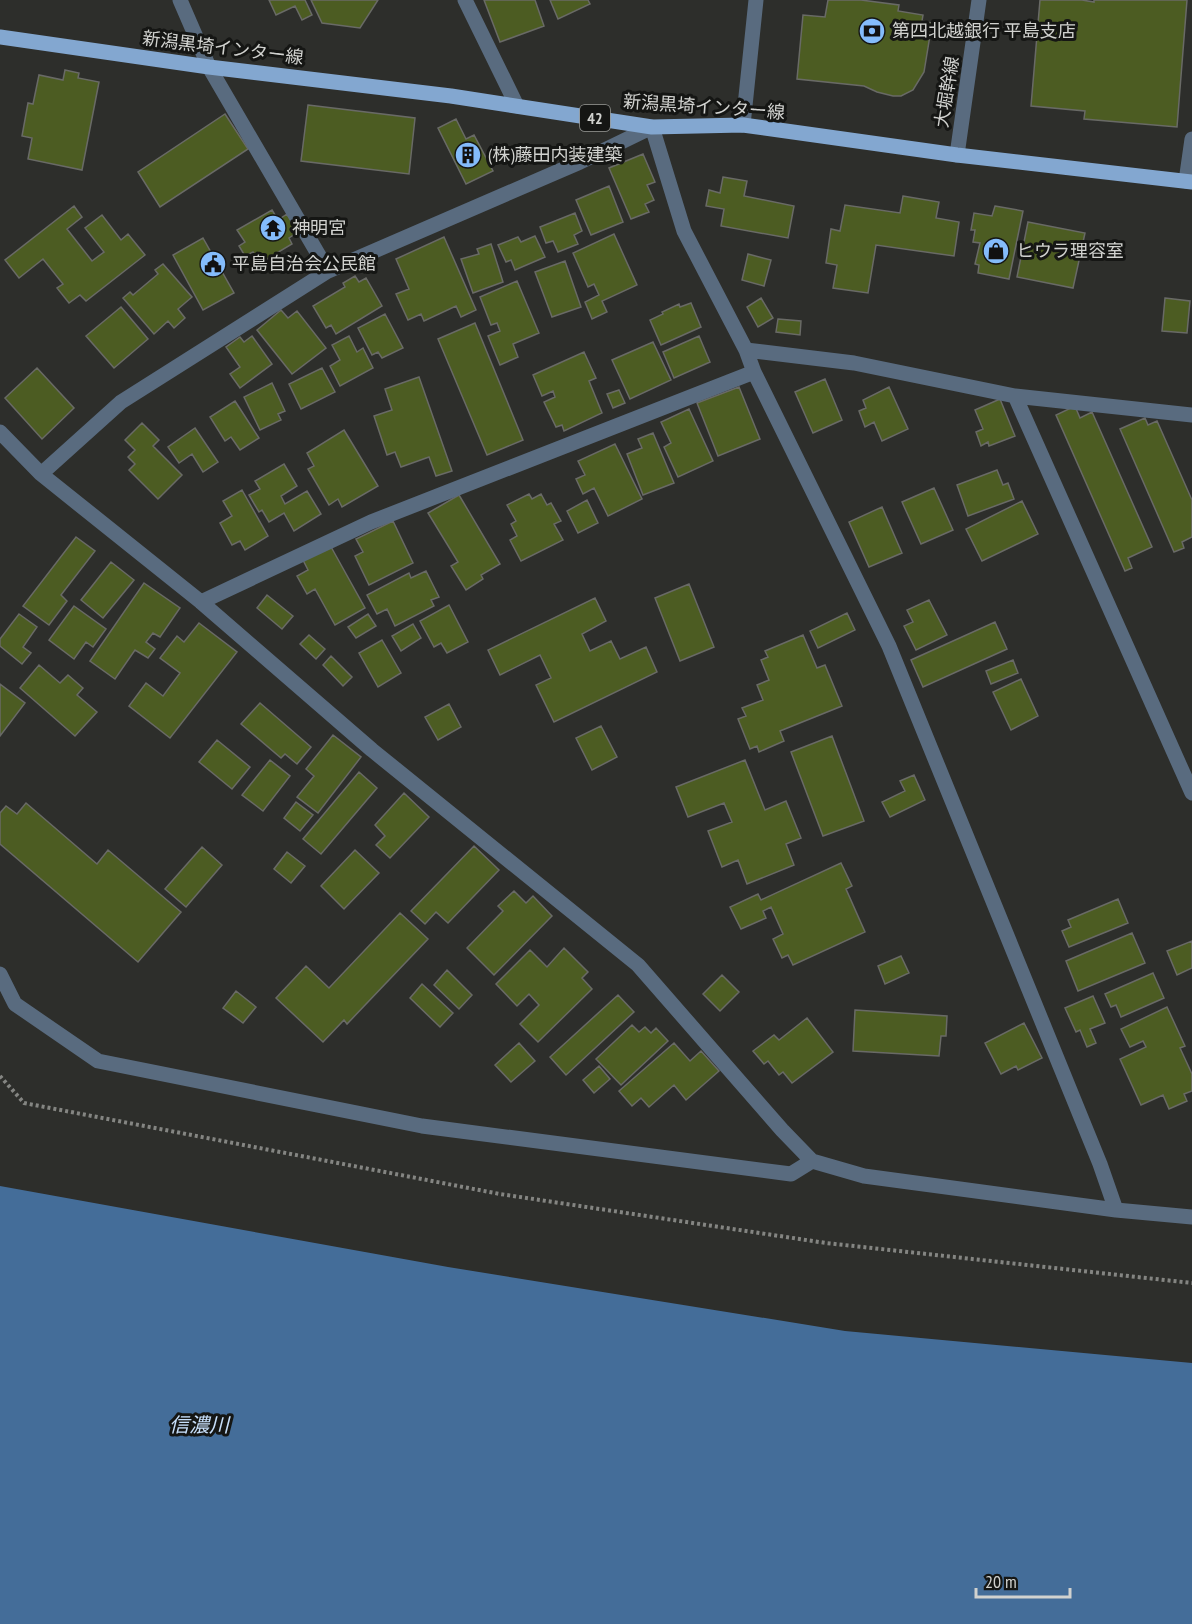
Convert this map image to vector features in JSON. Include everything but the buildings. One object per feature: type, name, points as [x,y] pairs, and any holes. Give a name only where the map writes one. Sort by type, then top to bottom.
[{"type":"main road","name":"新潟黒埼インター線","points":[[0,37],[208,66],[439,94],[652,126],[743,125],[957,155],[1189,181]]},
{"type":"street","points":[[180,0],[208,66],[328,271]]},
{"type":"street","points":[[465,0],[517,106]]},
{"type":"street","points":[[743,125],[756,0]]},
{"type":"street","name":"大堀幹線","points":[[957,155],[979,0]]},
{"type":"street","points":[[41,474],[121,402],[328,271],[580,162],[652,126],[684,231],[746,350],[754,372],[889,646],[1100,1164],[1116,1210]]},
{"type":"street","points":[[1189,181],[1192,139]]},
{"type":"street","points":[[746,350],[854,363],[1015,396],[1192,416]]},
{"type":"street","points":[[201,602],[371,522],[754,372]]},
{"type":"street","points":[[1015,396],[1192,793]]},
{"type":"street","points":[[0,432],[41,474],[201,602],[372,750],[638,965],[782,1130],[812,1161],[864,1176],[1116,1210],[1192,1217]]},
{"type":"street","points":[[0,974],[15,1004],[98,1061],[422,1126],[791,1174],[812,1161]]},
{"type":"path","points":[[0,1076],[24,1103],[500,1194],[825,1243],[1192,1283]]},
{"type":"water","name":"信濃川","points":[[0,1186],[448,1267],[845,1331],[1192,1363],[1192,1624],[0,1624]]},
{"type":"place","name":"第四北越銀行 平島支店","points":[[872,31]]},
{"type":"place","name":"(株)藤田内装建築","points":[[468,155]]},
{"type":"place","name":"神明宮","points":[[273,228]]},
{"type":"place","name":"ヒウラ理容室","points":[[996,251]]},
{"type":"place","name":"平島自治会公民館","points":[[213,264]]}]
